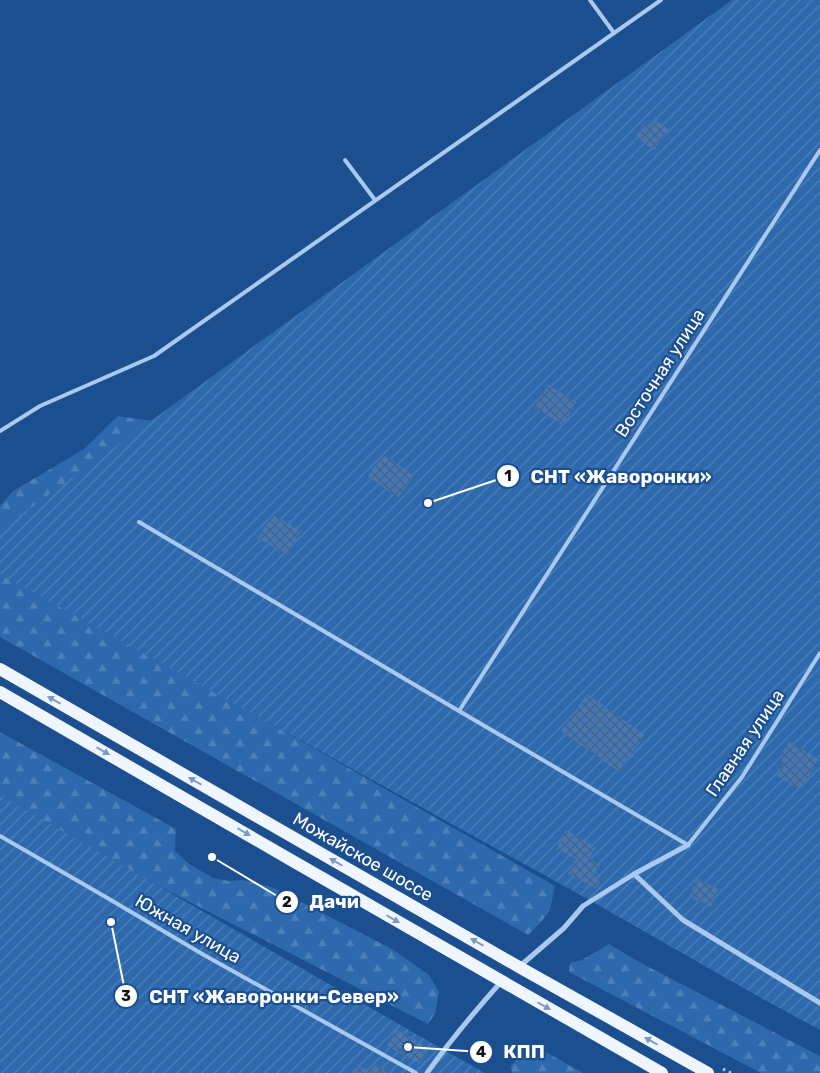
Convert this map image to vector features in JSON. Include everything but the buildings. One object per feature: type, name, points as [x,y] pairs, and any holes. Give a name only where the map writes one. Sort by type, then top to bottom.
[{"type":"main road","name":"Можайское шоссе","points":[[0,669],[708,1073]]},
{"type":"main road","points":[[0,692],[662,1073]]},
{"type":"street","points":[[519,966],[564,928],[583,906],[634,874],[688,845]]},
{"type":"street","points":[[634,874],[683,920],[820,1003]]},
{"type":"street","points":[[428,1073],[483,1002],[502,982]]},
{"type":"lane","points":[[590,0],[614,33]]},
{"type":"lane","points":[[0,431],[40,406],[154,356],[661,0]]},
{"type":"lane","name":"Восточная улица","points":[[459,711],[820,150]]},
{"type":"lane","points":[[345,160],[375,200]]},
{"type":"lane","points":[[139,522],[688,845]]},
{"type":"lane","name":"Главная улица","points":[[688,845],[742,777],[820,652]]},
{"type":"lane","name":"Южная улица","points":[[0,836],[204,955],[416,1073]]},
{"type":"green space","points":[[732,0],[820,0],[820,1030],[0,574],[0,530]]},
{"type":"green space","points":[[118,416],[174,424],[40,592],[555,886],[550,910],[528,935],[0,637],[0,506],[13,491],[84,449]]},
{"type":"green space","points":[[0,732],[176,829],[175,851],[189,864],[213,878],[229,881],[243,880],[272,887],[392,949],[429,975],[439,992],[435,1014],[428,1024],[0,803]]},
{"type":"green space","points":[[0,795],[444,1050],[485,1073],[0,1073]]},
{"type":"green space","points":[[609,944],[639,962],[820,1056],[820,1073],[761,1073],[569,972],[570,963],[582,960]]},
{"type":"green space","points":[[530,1043],[583,1073],[512,1073],[511,1066]]},
{"type":"place","name":"СНТ «Жаворонки»","points":[[428,503]]},
{"type":"place","name":"Дачи","points":[[212,857]]},
{"type":"place","name":"СНТ «Жаворонки-Север»","points":[[111,922]]},
{"type":"place","name":"КПП","points":[[408,1047]]}]
